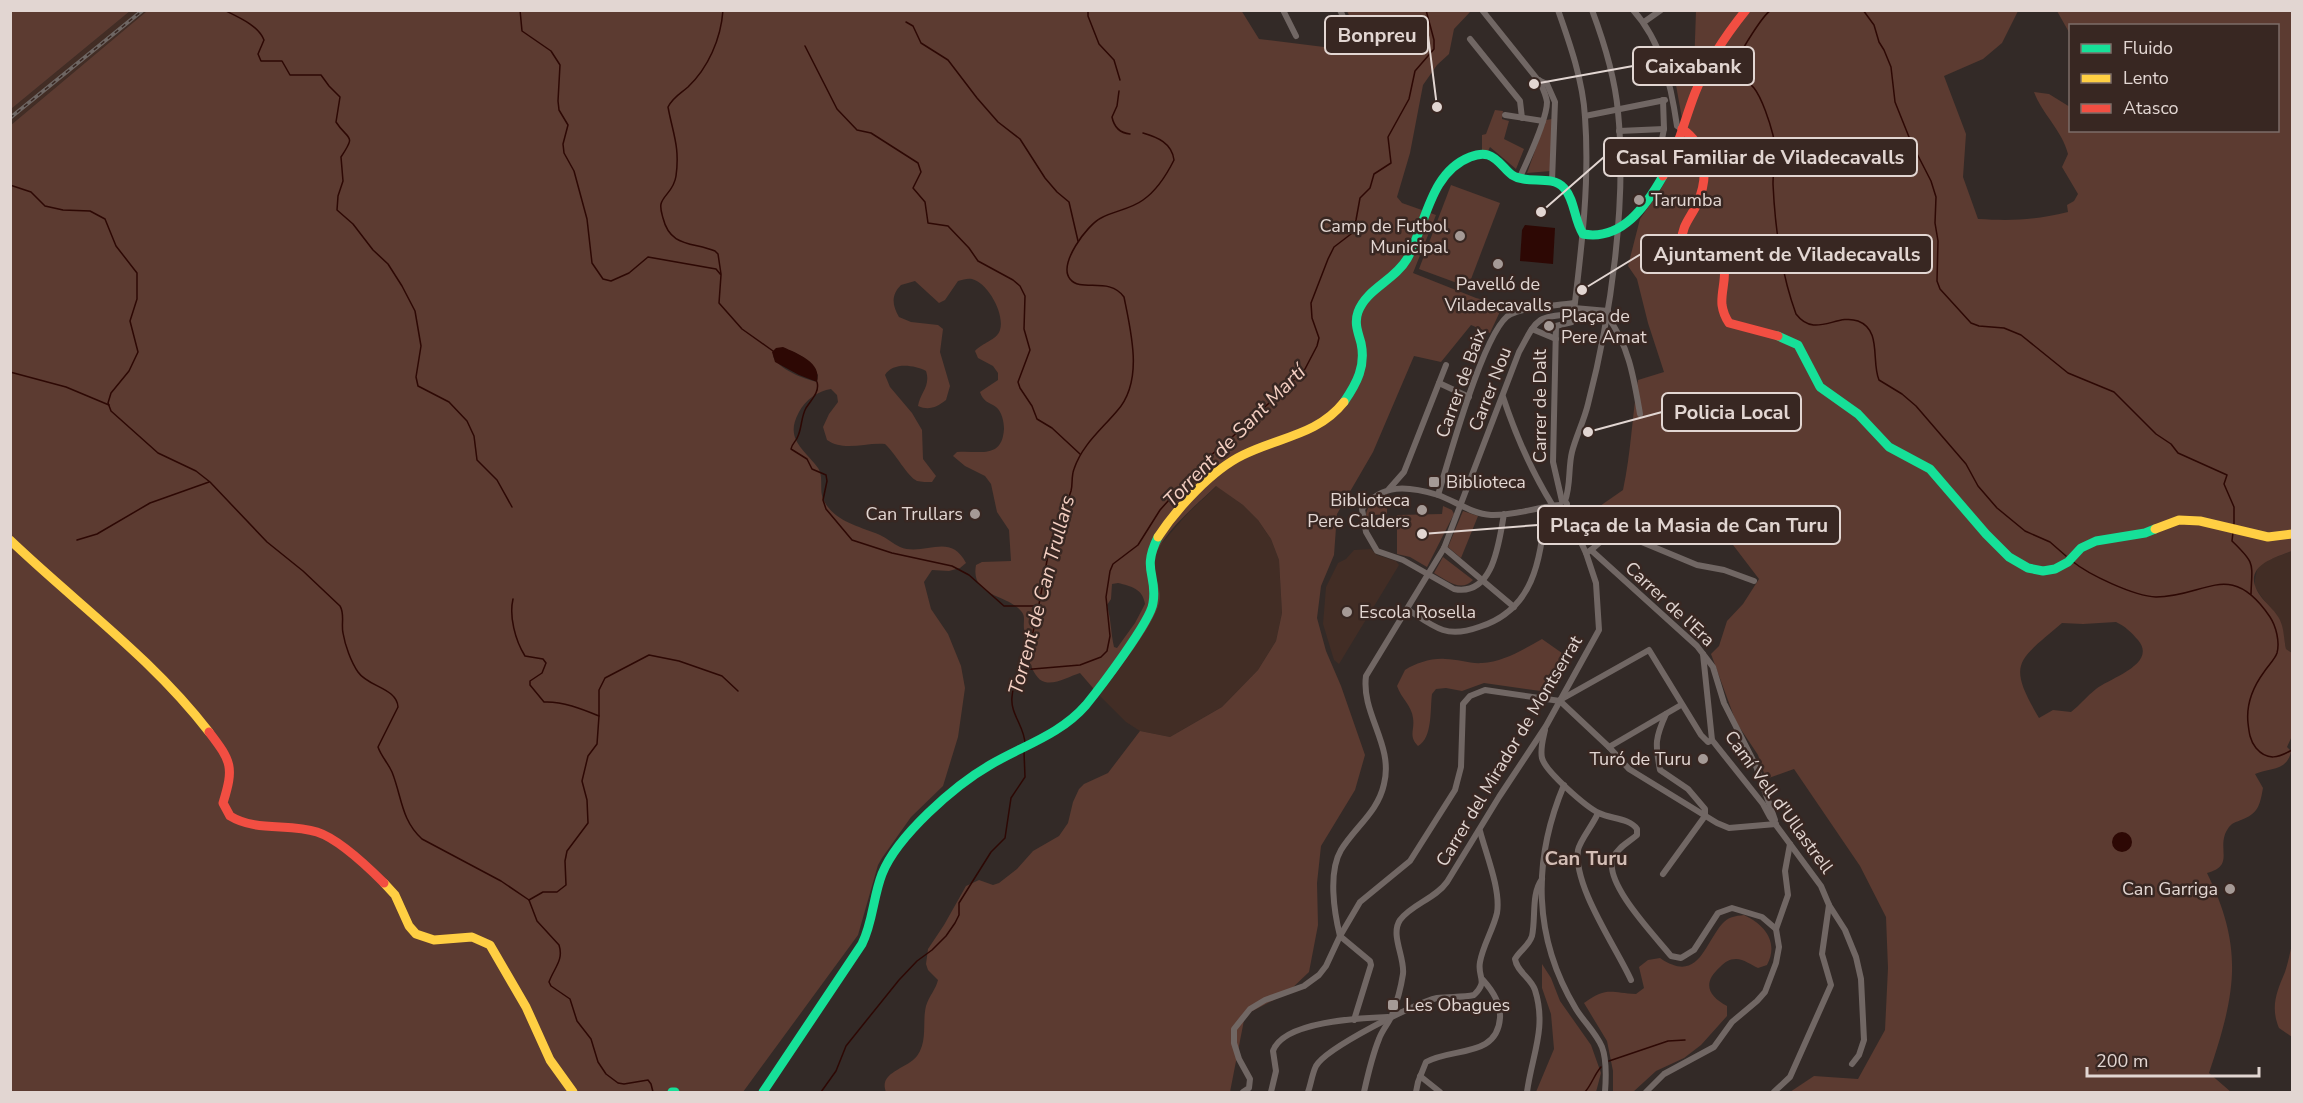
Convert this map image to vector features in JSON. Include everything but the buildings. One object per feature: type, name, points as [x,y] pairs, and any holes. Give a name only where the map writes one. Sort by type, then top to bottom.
[{"type":"street","points":[[1282,10],[1296,36]]},
{"type":"street","points":[[1340,10],[1346,21]]},
{"type":"street","points":[[1482,10],[1538,80],[1547,103],[1543,121],[1519,179]]},
{"type":"street","points":[[1558,10],[1573,51],[1585,116],[1583,234],[1574,312]]},
{"type":"street","points":[[1504,514],[1496,559],[1483,580],[1472,588],[1460,590],[1454,589],[1403,560],[1377,551],[1370,542],[1363,521],[1362,509],[1380,492],[1399,489],[1438,495],[1488,515],[1563,504],[1568,494],[1572,453],[1588,406],[1608,313],[1617,229],[1620,154],[1618,110],[1603,40],[1592,10]]},
{"type":"street","points":[[1633,10],[1644,22],[1662,58],[1671,86],[1677,126],[1691,133],[1699,142],[1704,169],[1701,194],[1683,226],[1682,242],[1688,250],[1713,254],[1724,265],[1726,275],[1720,309],[1723,317],[1729,323],[1779,336],[1798,345],[1820,387],[1858,414],[1889,447],[1930,469],[2009,557],[2028,568],[2049,571],[2063,566],[2081,548],[2096,541],[2145,533],[2179,520],[2200,521],[2268,537],[2292,534]]},
{"type":"street","points":[[1644,22],[1661,10]]},
{"type":"street","points":[[763,1092],[862,944],[871,922],[881,876],[894,852],[960,786],[996,762],[1067,724],[1081,711],[1146,620],[1154,595],[1149,561],[1155,543],[1169,522],[1225,464],[1249,451],[1320,424],[1332,415],[1350,393],[1361,374],[1364,360],[1356,323],[1358,310],[1368,297],[1399,270],[1411,252],[1437,185],[1442,178],[1463,160],[1485,154],[1495,158],[1519,179],[1552,181],[1564,188],[1577,225],[1583,234],[1598,236],[1617,229],[1638,211],[1658,185],[1670,163],[1689,107],[1711,60],[1746,10]]},
{"type":"street","points":[[1470,39],[1520,102],[1522,118]]},
{"type":"street","points":[[1538,80],[1547,84],[1555,102],[1552,181]]},
{"type":"street","points":[[1620,154],[1658,159],[1664,129],[1664,100],[1671,86]]},
{"type":"street","points":[[1585,116],[1664,100]]},
{"type":"street","points":[[1664,100],[1675,109]]},
{"type":"street","points":[[1505,115],[1543,121]]},
{"type":"street","points":[[1619,131],[1664,129]]},
{"type":"street","points":[[1556,339],[1532,329],[1537,321],[1574,312],[1608,313]]},
{"type":"street","name":"Carrer de Dalt","points":[[1563,504],[1553,462],[1556,326],[1574,312]]},
{"type":"street","name":"Carrer de Baix","points":[[1438,495],[1480,365],[1498,324],[1510,314],[1574,312]]},
{"type":"street","points":[[1608,313],[1626,349],[1635,380],[1640,414]]},
{"type":"street","name":"Carrer Nou","points":[[1460,505],[1519,352],[1532,329]]},
{"type":"street","points":[[1389,490],[1404,472],[1446,365]]},
{"type":"street","points":[[1439,383],[1469,398]]},
{"type":"street","points":[[1407,609],[1444,631],[1466,632],[1492,623],[1514,607],[1534,579],[1549,506],[1519,444],[1503,396]]},
{"type":"street","name":"Carrer del Mirador de Montserrat","points":[[1392,1017],[1403,970],[1396,934],[1398,923],[1406,914],[1442,889],[1546,726],[1599,630],[1597,589],[1588,551],[1563,504]]},
{"type":"street","points":[[1354,1020],[1371,965],[1370,961],[1340,936],[1334,915],[1333,900],[1337,858],[1342,848],[1377,803],[1387,769],[1385,750],[1366,695],[1366,676],[1444,548],[1460,505]]},
{"type":"street","points":[[1588,551],[1605,538],[1620,533],[1697,565],[1724,570],[1754,581]]},
{"type":"street","points":[[10,540],[53,581],[160,674],[203,724],[231,766],[231,777],[223,803],[228,815],[241,821],[324,835],[393,891],[410,927],[418,935],[434,940],[472,937],[490,945],[526,1007],[550,1060],[573,1092]]},
{"type":"street","points":[[1444,548],[1514,607]]},
{"type":"street","name":"Carrer de l'Era","points":[[1588,551],[1670,620],[1713,667],[1724,703],[1756,765],[1776,824]]},
{"type":"street","points":[[1560,701],[1649,650],[1704,740],[1708,742],[1712,740]]},
{"type":"street","name":"Camí Vell d'Ullastrell","points":[[1703,654],[1712,740],[1763,804],[1821,886],[1829,905],[1845,930],[1856,957],[1861,979],[1864,1040],[1859,1055],[1852,1064]]},
{"type":"street","points":[[1243,1092],[1249,1088],[1250,1079],[1239,1059],[1233,1037],[1234,1029],[1250,1009],[1265,1000],[1304,986],[1319,975],[1360,902],[1410,861],[1455,790],[1461,766],[1462,710],[1463,704],[1470,696],[1485,690],[1560,701],[1629,769],[1705,816],[1729,828],[1776,824]]},
{"type":"street","points":[[1609,747],[1681,705]]},
{"type":"street","points":[[1663,874],[1705,816],[1705,809],[1688,789],[1660,770],[1656,752],[1656,735],[1666,714]]},
{"type":"street","points":[[1546,726],[1541,752],[1543,761],[1564,785],[1598,813],[1632,823],[1637,829],[1637,835],[1614,855],[1613,873],[1632,909],[1671,956],[1681,958],[1694,950],[1718,913],[1732,908],[1762,917],[1776,929]]},
{"type":"street","points":[[1564,785],[1552,813],[1545,840],[1542,878],[1543,917],[1552,962],[1576,1010],[1603,1048],[1606,1073],[1605,1092]]},
{"type":"street","points":[[1598,813],[1578,848],[1581,873],[1595,913],[1630,980]]},
{"type":"street","points":[[1308,1092],[1317,1065],[1325,1056],[1392,1017],[1424,1002],[1439,998],[1474,995],[1482,987],[1483,980],[1479,967],[1481,956],[1497,912],[1494,883],[1480,831]]},
{"type":"street","points":[[1647,1092],[1664,1074],[1714,1047],[1732,1022],[1765,992],[1776,963],[1779,947],[1776,929],[1788,895],[1785,871],[1790,844]]},
{"type":"street","points":[[1527,1092],[1540,1035],[1540,1017],[1535,988],[1519,969],[1515,959],[1532,936],[1537,886],[1542,878]]},
{"type":"street","points":[[1774,1092],[1790,1077],[1831,985],[1822,954],[1829,905]]},
{"type":"street","points":[[1416,1092],[1424,1064],[1430,1060],[1485,1047],[1496,1035],[1501,1013],[1491,988],[1483,980]]},
{"type":"street","points":[[1271,1092],[1276,1071],[1273,1051],[1278,1042],[1318,1023],[1392,1017]]},
{"type":"street","points":[[1364,1092],[1379,1039],[1392,1017]]},
{"type":"street","points":[[1420,1076],[1440,1092]]},
{"type":"shaded area","points":[[11,10],[130,10],[130,11],[11,109]]},
{"type":"shaded area","points":[[1241,10],[1259,39],[1348,50],[1354,47],[1354,26],[1347,11],[1471,11],[1454,29],[1449,54],[1437,65],[1423,85],[1410,153],[1397,197],[1402,203],[1436,215],[1413,273],[1476,298],[1503,305],[1490,333],[1471,325],[1441,362],[1414,356],[1373,452],[1337,514],[1334,555],[1321,586],[1317,618],[1326,651],[1365,755],[1355,790],[1321,846],[1317,883],[1318,925],[1309,972],[1287,993],[1245,1015],[1230,1092],[886,1092],[886,1080],[890,1075],[917,1056],[920,1050],[924,1038],[926,1006],[938,980],[928,970],[926,964],[928,949],[966,886],[979,880],[993,885],[999,883],[1017,869],[1033,851],[1059,836],[1068,823],[1079,789],[1084,784],[1108,773],[1140,731],[1170,737],[1222,707],[1258,670],[1276,641],[1282,613],[1279,560],[1271,539],[1258,520],[1243,505],[1216,486],[1179,522],[1162,543],[1154,563],[1160,593],[1155,613],[1133,650],[1099,695],[1080,673],[1049,683],[1035,674],[1025,642],[1023,613],[1015,605],[984,589],[976,575],[976,565],[982,562],[1011,561],[1009,530],[997,512],[991,484],[985,476],[965,466],[953,456],[957,452],[981,452],[994,449],[1002,439],[1004,429],[1000,412],[985,400],[980,392],[998,380],[998,373],[993,366],[978,358],[975,351],[998,333],[1001,323],[1000,316],[994,300],[984,286],[968,279],[958,281],[945,300],[939,303],[915,281],[901,285],[894,296],[894,304],[899,317],[911,322],[938,325],[943,329],[940,352],[950,386],[946,400],[933,408],[918,406],[927,381],[926,371],[910,366],[898,366],[885,375],[890,387],[912,413],[922,430],[923,459],[936,476],[932,482],[917,481],[913,478],[885,444],[848,446],[834,444],[827,440],[823,427],[838,402],[837,395],[831,389],[808,400],[795,421],[795,437],[821,475],[823,499],[840,518],[880,535],[900,547],[909,549],[952,548],[966,563],[960,568],[949,571],[932,570],[924,582],[931,609],[948,634],[961,666],[965,688],[958,737],[943,786],[911,817],[882,858],[858,935],[743,1092],[11,1092],[11,125],[147,11]],"holes":[[[789,350],[803,357],[818,375],[817,382],[786,369],[773,356]],[[1118,583],[1132,587],[1139,592],[1145,604],[1117,648],[1114,647],[1107,605],[1111,599],[1112,584]]]},
{"type":"shaded area","points":[[130,11],[147,11],[11,125],[11,109]]},
{"type":"shaded area","points":[[1696,11],[2018,11],[2002,43],[1983,59],[1944,76],[1966,134],[1963,177],[1978,219],[2034,218],[2068,212],[2067,205],[2074,201],[2078,194],[2062,167],[2068,154],[2065,145],[2034,92],[2049,94],[2069,106],[2069,132],[2279,132],[2279,24],[2069,24],[2069,32],[2057,11],[2292,11],[2292,551],[2260,566],[2254,579],[2262,598],[2280,620],[2286,649],[2292,653],[2292,736],[2287,747],[2291,751],[2286,762],[2277,768],[2255,774],[2263,788],[2257,808],[2247,818],[2229,827],[2223,842],[2221,865],[2216,870],[2207,873],[2227,926],[2232,973],[2225,1020],[2209,1073],[2231,1092],[1790,1092],[1814,1076],[1858,1079],[1885,1030],[1888,968],[1886,917],[1860,866],[1794,769],[1766,779],[1758,755],[1736,722],[1711,654],[1719,646],[1727,621],[1743,604],[1759,579],[1730,541],[1702,527],[1647,514],[1631,530],[1619,527],[1588,542],[1577,522],[1623,490],[1638,380],[1664,372],[1637,279],[1628,266],[1640,219],[1673,167],[1685,135],[1674,74],[1694,68]],"holes":[[[2116,622],[2138,640],[2143,649],[2142,656],[2137,663],[2096,689],[2071,712],[2053,710],[2039,718],[2022,685],[2020,673],[2022,664],[2035,646],[2062,623]]]},
{"type":"shaded area","points":[[1495,110],[1503,111],[1502,119],[1509,121],[1504,139],[1524,149],[1516,169],[1490,147],[1488,151],[1482,150],[1482,135],[1486,134]]},
{"type":"shaded area","points":[[1552,119],[1551,171],[1527,173],[1546,120]]},
{"type":"shaded area","name":"Camp de Futbol Municipal","points":[[1451,185],[1500,203],[1468,287],[1419,269]]},
{"type":"shaded area","points":[[1525,225],[1555,228],[1553,264],[1520,261],[1522,230]]},
{"type":"shaded area","points":[[783,347],[802,356],[812,364],[818,375],[817,382],[775,362],[772,352],[776,348]]},
{"type":"shaded area","points":[[1217,486],[1243,505],[1258,520],[1271,539],[1279,560],[1282,613],[1276,641],[1258,670],[1222,707],[1170,737],[1140,731],[1126,722],[1099,695],[1138,640],[1155,574],[1155,551],[1188,513]]},
{"type":"shaded area","points":[[1387,494],[1387,514],[1374,515],[1374,526],[1367,526],[1367,510],[1377,499]]},
{"type":"shaded area","points":[[1443,506],[1452,510],[1454,514],[1427,567],[1410,557],[1397,554],[1397,515],[1442,514]]},
{"type":"shaded area","points":[[1463,511],[1478,516],[1461,558],[1448,547]]},
{"type":"shaded area","name":"Escola Rosella","points":[[1371,549],[1377,555],[1396,561],[1399,565],[1339,664],[1334,660],[1323,624],[1326,587],[1338,563],[1346,559],[1354,550]]},
{"type":"shaded area","points":[[2292,551],[2292,653],[2286,649],[2281,622],[2255,587],[2255,579],[2258,566]]},
{"type":"shaded area","points":[[1443,557],[1473,580],[1468,584],[1459,585],[1448,582],[1434,573]]},
{"type":"shaded area","points":[[1542,639],[1569,658],[1557,686],[1548,692],[1484,683],[1462,691],[1436,689],[1432,694],[1428,730],[1423,742],[1418,746],[1413,736],[1412,714],[1397,686],[1405,670],[1435,659],[1490,662],[1513,654]]},
{"type":"shaded area","points":[[2122,832],[2129,835],[2132,842],[2129,849],[2122,852],[2115,849],[2112,842],[2115,835]]},
{"type":"shaded area","points":[[1744,915],[1764,929],[1768,935],[1771,949],[1767,965],[1758,968],[1736,959],[1724,964],[1714,973],[1709,984],[1715,998],[1727,1006],[1727,1016],[1701,1045],[1684,1058],[1656,1071],[1633,1092],[1613,1092],[1613,1071],[1607,1041],[1584,1003],[1604,992],[1636,994],[1644,988],[1639,967],[1648,960],[1660,958],[1683,967],[1692,964],[1699,959],[1724,922],[1732,917]]},
{"type":"shaded area","points":[[2292,944],[2292,1037],[2279,1028],[2275,1006]]},
{"type":"shaded area","points":[[1542,964],[1551,978],[1560,1001],[1591,1045],[1601,1073],[1596,1092],[1536,1092],[1554,1049],[1551,1014],[1542,988]]},
{"type":"waterway","points":[[224,10],[247,22],[261,35],[264,40],[258,54],[261,61],[282,61],[290,75],[321,75],[340,97],[336,122],[350,140],[341,157],[343,181],[338,196],[337,210],[353,224],[373,250],[388,264],[415,311],[421,346],[416,377],[418,386],[449,402],[467,421],[474,436],[477,460],[497,480],[512,507]]},
{"type":"waterway","points":[[520,10],[522,31],[551,51],[560,65],[559,110],[568,125],[563,144],[564,153],[574,171],[587,219],[592,263],[603,279],[611,281],[629,273],[648,257],[716,269],[721,275],[719,303],[742,329],[773,351]]},
{"type":"waterway","points":[[721,274],[718,254],[715,251],[683,242],[671,234],[666,227],[661,206],[675,181],[677,166],[668,107],[674,98],[702,71],[720,32],[723,10]]},
{"type":"waterway","points":[[1088,10],[1088,16],[1099,44],[1114,60],[1120,80]]},
{"type":"waterway","name":"Torrent de Sant Martí","points":[[1021,670],[1080,665],[1101,657],[1107,651],[1110,636],[1106,597],[1113,564],[1138,545],[1160,510],[1202,463],[1305,369],[1319,338],[1312,318],[1311,303],[1328,259],[1334,247],[1351,234],[1360,198],[1370,188],[1374,174],[1391,163],[1388,137],[1409,99],[1415,71],[1434,49],[1434,40],[1426,10]]},
{"type":"waterway","points":[[1771,10],[1751,35],[1737,67],[1760,98],[1773,135],[1775,154],[1773,184],[1777,234],[1786,283],[1796,314],[1811,325],[1850,319],[1865,325],[1873,339],[1879,380],[1916,406],[1966,464],[1978,486],[1997,508],[2025,531],[2050,542],[2066,556]]},
{"type":"waterway","points":[[1863,10],[1874,25],[1891,67],[1895,102],[1936,197],[1937,281],[1940,289],[1971,323],[2004,328],[2021,335],[2068,373],[2114,392],[2178,453],[2227,475],[2224,484],[2234,507],[2234,524]]},
{"type":"waterway","points":[[906,22],[913,26],[921,43],[948,60],[998,122],[1020,139],[1045,178],[1069,202],[1078,241]]},
{"type":"waterway","points":[[805,46],[837,109],[857,130],[871,133],[918,163],[921,172],[913,188],[925,202],[928,223],[948,226],[978,261],[1020,286],[1025,296],[1024,329],[1030,350],[1018,382],[1020,388],[1032,406],[1037,419],[1052,428],[1080,454]]},
{"type":"waterway","points":[[1119,91],[1117,106],[1112,117],[1118,129],[1130,134]]},
{"type":"waterway","points":[[1025,744],[1023,732],[1013,709],[1012,697],[1015,680],[1033,632],[1052,538],[1071,491],[1077,460],[1125,399],[1133,371],[1132,341],[1124,297],[1111,287],[1075,283],[1067,272],[1068,264],[1082,236],[1095,222],[1143,200],[1157,187],[1168,171],[1174,160],[1170,149],[1158,139],[1143,133]]},
{"type":"waterway","points":[[10,185],[31,192],[45,206],[63,210],[90,211],[105,219],[116,246],[137,273],[137,299],[130,321],[138,352],[129,371],[111,393],[108,403],[111,411],[158,453],[196,471],[210,482],[267,542],[303,571],[340,606],[344,638],[355,668],[368,681],[393,696],[398,707],[378,747],[392,772],[406,816],[415,832],[422,839],[501,881],[529,900]]},
{"type":"waterway","points":[[10,372],[66,387],[109,405]]},
{"type":"waterway","points":[[817,382],[816,393],[804,411],[799,433],[791,449],[807,459],[812,469],[826,475],[823,500],[826,509],[852,540],[892,553],[952,566],[969,575],[1004,606],[1036,606]]},
{"type":"waterway","points":[[77,540],[97,534],[150,503],[209,482]]},
{"type":"waterway","points":[[2233,532],[2232,541],[2251,564],[2251,594]]},
{"type":"waterway","points":[[2072,561],[2112,584],[2147,596],[2174,595],[2217,585],[2230,585],[2242,589],[2256,599],[2272,621],[2277,634],[2278,649],[2251,696],[2248,709],[2250,736],[2256,748],[2269,757],[2292,750]]},
{"type":"waterway","points":[[513,599],[512,620],[521,650],[525,656],[543,659],[546,663],[542,673],[530,681],[530,685],[544,702],[565,704],[599,716],[597,744],[588,756],[582,781],[587,800],[588,823],[567,851],[566,885],[557,892],[543,892],[529,900],[537,921],[559,945],[559,960],[549,982],[551,986],[570,999],[577,1021],[591,1039],[598,1062],[606,1074],[618,1083],[624,1084],[648,1080],[653,1092]]},
{"type":"waterway","points":[[599,716],[599,690],[605,678],[649,655],[679,661],[722,676],[738,691]]},
{"type":"waterway","name":"Torrent de Can Trullars","points":[[821,1092],[836,1071],[846,1046],[899,980],[946,936],[955,923],[959,915],[959,903],[991,852],[1005,838],[1011,798],[1025,777],[1024,752]]},
{"type":"waterway","points":[[1609,1061],[1668,1041],[1685,1040]]},
{"type":"waterway","points":[[1585,1092],[1601,1067]]},
{"type":"railway","points":[[10,118],[143,10]]},
{"type":"traffic: fast","points":[[1344,402],[1353,388],[1361,367],[1362,351],[1356,324],[1358,312],[1367,297],[1395,273],[1407,259],[1437,188],[1456,165],[1472,156],[1486,154],[1492,156],[1518,178],[1546,180],[1559,184],[1568,193],[1583,234],[1597,235],[1621,227],[1631,219],[1649,199],[1663,176]]},
{"type":"traffic: fast","points":[[1778,336],[1798,345],[1820,387],[1858,414],[1889,447],[1930,469],[1986,534],[2009,557],[2028,568],[2043,571],[2055,569],[2068,562],[2081,548],[2096,541],[2145,533],[2155,529]]},
{"type":"traffic: fast","points":[[763,1092],[862,944],[882,874],[900,844],[928,813],[960,785],[990,765],[1053,732],[1076,715],[1093,697],[1124,655],[1144,624],[1153,603],[1154,586],[1150,565],[1158,537]]},
{"type":"traffic: slow","points":[[1158,537],[1185,502],[1219,470],[1243,455],[1310,429],[1334,413],[1344,402]]},
{"type":"traffic: slow","points":[[2155,529],[2179,520],[2200,521],[2268,537],[2292,534]]},
{"type":"traffic: slow","points":[[10,540],[139,656],[187,705],[209,732]]},
{"type":"traffic: slow","points":[[384,883],[395,895],[409,926],[416,934],[434,940],[472,937],[490,945],[526,1007],[550,1060],[573,1092]]},
{"type":"traffic: jam","points":[[1663,176],[1673,156],[1705,71],[1746,10]]},
{"type":"traffic: jam","points":[[1682,129],[1697,144],[1704,173],[1701,194],[1685,226],[1682,242],[1688,250],[1712,254],[1723,263],[1722,305],[1729,323],[1778,336]]},
{"type":"traffic: jam","points":[[209,732],[229,765],[229,781],[223,803],[230,816],[251,824],[317,832],[352,854],[384,883]]},
{"type":"place","name":"Caixabank","points":[[1534,84]]},
{"type":"place","name":"Bonpreu","points":[[1437,107]]},
{"type":"place","name":"Tarumba","points":[[1639,200]]},
{"type":"place","name":"Casal Familiar de Viladecavalls","points":[[1541,212]]},
{"type":"place","name":"Camp de Futbol Municipal","points":[[1460,236]]},
{"type":"place","name":"Pavelló de Viladecavalls","points":[[1498,264]]},
{"type":"place","name":"Ajuntament de Viladecavalls","points":[[1582,290]]},
{"type":"place","name":"Plaça de Pere Amat","points":[[1549,326]]},
{"type":"place","name":"Policia Local","points":[[1588,432]]},
{"type":"place","name":"Biblioteca","points":[[1434,482]]},
{"type":"place","name":"Biblioteca Pere Calders","points":[[1422,510]]},
{"type":"place","name":"Can Trullars","points":[[975,514]]},
{"type":"place","name":"Plaça de la Masia de Can Turu","points":[[1422,534]]},
{"type":"place","name":"Escola Rosella","points":[[1347,612]]},
{"type":"place","name":"Turó de Turu","points":[[1703,759]]},
{"type":"place","name":"Can Garriga","points":[[2230,889]]},
{"type":"place","name":"Les Obagues","points":[[1393,1005]]},
{"type":"district","name":"Can Turu","points":[[1586,858]]}]
